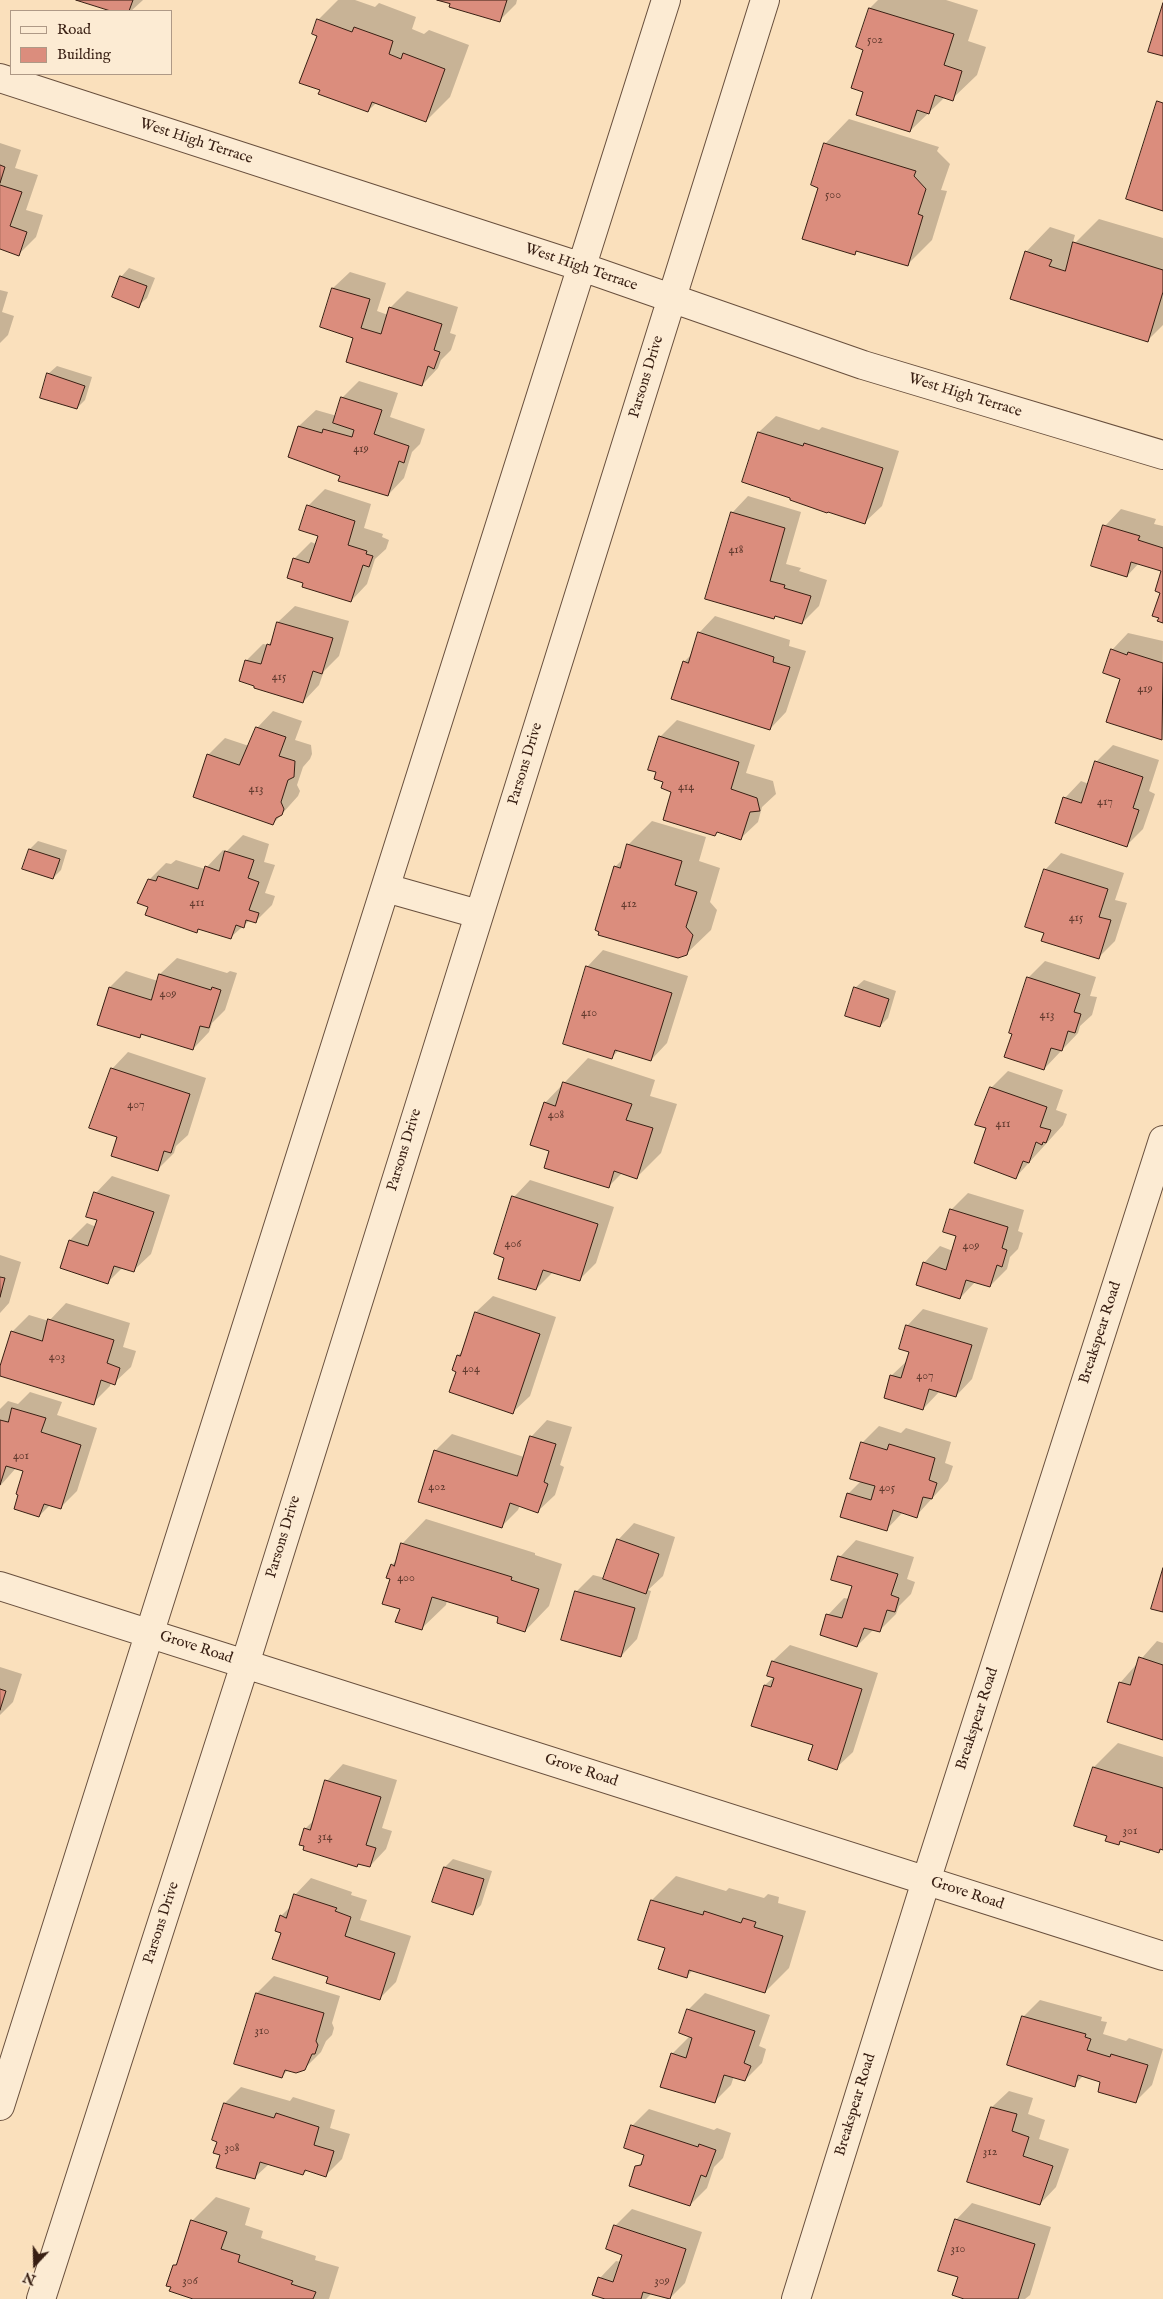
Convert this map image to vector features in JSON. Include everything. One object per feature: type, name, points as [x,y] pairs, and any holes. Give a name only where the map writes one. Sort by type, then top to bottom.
[{"type":"street","points":[[0,2106],[666,0]]},
{"type":"street","name":"Parsons Drive","points":[[42,2299],[245,1664],[765,0]]},
{"type":"street","name":"West High Terrace","points":[[0,78],[582,267],[863,365],[1163,455]]},
{"type":"street","points":[[386,888],[478,914]]},
{"type":"street","name":"Breakspear Road","points":[[796,2299],[926,1881],[1163,1140]]},
{"type":"street","name":"Grove Road","points":[[0,1586],[1163,1956]]},
{"type":"building","points":[[76,0],[133,0],[129,10],[108,10]]},
{"type":"building","points":[[437,0],[507,0],[500,22],[449,7],[450,4]]},
{"type":"building","points":[[1163,3],[1163,56],[1148,52]]},
{"type":"building","points":[[869,8],[954,34],[944,65],[962,71],[953,101],[935,95],[929,114],[917,110],[910,132],[856,115],[863,92],[851,88],[863,50],[856,47]]},
{"type":"building","points":[[317,19],[352,32],[354,27],[393,41],[389,54],[401,59],[403,53],[445,69],[426,122],[372,102],[368,112],[318,94],[320,90],[299,83],[317,36],[312,34]]},
{"type":"building","points":[[1157,101],[1163,103],[1163,211],[1126,199]]},
{"type":"building","points":[[824,143],[916,171],[914,176],[926,189],[918,214],[923,216],[908,266],[856,251],[855,255],[802,239],[818,188],[811,185]]},
{"type":"building","points":[[0,165],[5,167],[0,183]]},
{"type":"building","points":[[0,185],[22,192],[10,226],[27,232],[19,256],[0,249]]},
{"type":"building","points":[[1073,242],[1163,270],[1163,292],[1148,342],[1010,299],[1025,251],[1052,260],[1049,266],[1065,271]]},
{"type":"building","points":[[120,276],[147,286],[139,308],[112,297]]},
{"type":"building","points":[[332,288],[370,299],[361,328],[381,334],[389,307],[442,324],[434,350],[440,352],[434,369],[428,366],[422,386],[346,362],[353,338],[320,327]]},
{"type":"building","points":[[47,373],[85,386],[77,409],[40,398]]},
{"type":"building","points":[[341,397],[382,410],[374,434],[409,446],[404,463],[399,461],[388,496],[338,481],[340,476],[288,457],[298,426],[322,433],[323,429],[352,437],[354,430],[333,423]]},
{"type":"building","points":[[758,432],[803,446],[804,443],[883,468],[865,524],[827,513],[742,482]]},
{"type":"building","points":[[307,505],[355,521],[348,545],[367,551],[366,554],[373,556],[369,567],[363,565],[351,602],[302,587],[303,583],[287,578],[293,558],[309,563],[318,536],[299,530]]},
{"type":"building","points":[[731,512],[785,528],[770,581],[785,585],[784,588],[811,596],[802,624],[775,616],[774,619],[705,599]]},
{"type":"building","points":[[1103,525],[1140,536],[1138,540],[1163,548],[1163,623],[1157,621],[1159,618],[1152,616],[1160,593],[1155,591],[1161,571],[1131,562],[1127,577],[1091,566]]},
{"type":"building","points":[[277,622],[333,638],[322,674],[313,671],[303,703],[254,688],[254,686],[239,681],[245,660],[261,664],[267,644],[270,645]]},
{"type":"building","points":[[698,632],[774,657],[773,662],[790,667],[770,730],[671,699],[683,661],[688,663]]},
{"type":"building","points":[[1111,649],[1127,655],[1128,652],[1163,663],[1162,740],[1106,722],[1120,679],[1103,673]]},
{"type":"building","points":[[256,727],[286,737],[279,756],[295,761],[294,777],[288,780],[281,802],[284,809],[282,815],[276,818],[273,825],[193,797],[207,754],[239,765]]},
{"type":"building","points":[[659,736],[739,762],[731,789],[757,798],[760,811],[750,812],[741,840],[717,832],[715,836],[663,820],[671,792],[661,788],[663,782],[654,779],[656,772],[648,770]]},
{"type":"building","points":[[1095,761],[1143,777],[1133,808],[1139,810],[1127,847],[1055,823],[1063,797],[1081,803]]},
{"type":"building","points":[[627,844],[682,861],[675,885],[697,892],[686,927],[693,935],[687,955],[678,958],[598,935],[599,932],[595,930],[614,866],[620,868]]},
{"type":"building","points":[[29,849],[60,859],[53,879],[22,869]]},
{"type":"building","points":[[225,851],[254,860],[248,878],[259,882],[249,910],[259,913],[256,923],[246,920],[244,928],[236,925],[231,939],[198,929],[197,933],[145,915],[148,907],[137,903],[148,879],[156,881],[158,876],[198,889],[205,866],[219,871]]},
{"type":"building","points":[[1044,869],[1108,889],[1099,917],[1111,920],[1099,959],[1041,941],[1044,933],[1025,927]]},
{"type":"building","points":[[586,966],[672,993],[651,1061],[615,1050],[612,1059],[563,1044]]},
{"type":"building","points":[[159,974],[211,990],[212,987],[221,990],[209,1028],[200,1026],[193,1050],[141,1034],[140,1038],[97,1025],[109,987],[151,1000]]},
{"type":"building","points":[[1027,977],[1080,994],[1074,1012],[1081,1014],[1075,1033],[1068,1031],[1062,1051],[1051,1048],[1044,1070],[1004,1057],[1012,1034],[1009,1033]]},
{"type":"building","points":[[854,987],[889,999],[880,1027],[845,1016]]},
{"type":"building","points":[[111,1068],[190,1094],[171,1153],[164,1151],[158,1171],[111,1156],[117,1137],[89,1128]]},
{"type":"building","points":[[563,1082],[632,1104],[626,1120],[653,1128],[637,1179],[614,1171],[609,1188],[544,1168],[549,1151],[530,1145],[544,1102],[555,1106]]},
{"type":"building","points":[[990,1087],[1047,1107],[1040,1127],[1051,1130],[1046,1143],[1043,1142],[1042,1145],[1036,1142],[1029,1163],[1023,1161],[1016,1179],[974,1163],[986,1128],[975,1125]]},
{"type":"building","points":[[94,1192],[154,1212],[134,1272],[114,1266],[108,1284],[60,1268],[69,1240],[88,1246],[97,1220],[86,1217]]},
{"type":"building","points":[[512,1196],[598,1224],[580,1281],[543,1270],[536,1290],[498,1279],[504,1258],[494,1254]]},
{"type":"building","points":[[950,1209],[1008,1227],[1002,1248],[1007,1250],[1002,1267],[997,1265],[990,1287],[966,1280],[960,1299],[916,1285],[923,1262],[946,1270],[956,1236],[943,1232]]},
{"type":"building","points":[[0,1277],[5,1278],[0,1297]]},
{"type":"building","points":[[475,1312],[540,1334],[513,1414],[449,1392],[456,1372],[452,1370],[457,1355],[460,1356]]},
{"type":"building","points":[[48,1319],[114,1340],[107,1363],[120,1368],[115,1385],[101,1380],[94,1405],[0,1376],[0,1366],[11,1331],[42,1341]]},
{"type":"building","points":[[906,1325],[972,1345],[956,1397],[929,1389],[923,1410],[884,1398],[890,1375],[901,1378],[909,1352],[899,1349]]},
{"type":"building","points":[[12,1408],[46,1418],[41,1432],[81,1445],[61,1509],[44,1504],[39,1517],[14,1509],[18,1495],[16,1494],[23,1471],[6,1466],[0,1485],[0,1420],[8,1422]]},
{"type":"building","points":[[530,1436],[556,1444],[544,1482],[548,1484],[538,1513],[510,1503],[502,1528],[418,1502],[434,1450],[517,1476]]},
{"type":"building","points":[[861,1442],[887,1450],[889,1444],[935,1458],[929,1480],[937,1483],[932,1499],[923,1497],[917,1518],[893,1510],[887,1531],[840,1517],[847,1493],[871,1500],[875,1486],[850,1479]]},
{"type":"building","points":[[617,1539],[659,1554],[646,1594],[603,1579]]},
{"type":"building","points":[[401,1543],[512,1577],[511,1580],[539,1589],[525,1632],[497,1623],[498,1617],[432,1597],[422,1630],[395,1622],[400,1609],[382,1604],[390,1579],[386,1578],[391,1564],[394,1566]]},
{"type":"building","points":[[838,1556],[898,1574],[891,1595],[899,1598],[895,1612],[887,1610],[880,1632],[864,1628],[857,1647],[820,1635],[826,1614],[842,1618],[852,1586],[831,1580]]},
{"type":"building","points":[[1163,1568],[1163,1612],[1151,1609]]},
{"type":"building","points":[[575,1591],[635,1608],[621,1657],[561,1640]]},
{"type":"building","points":[[1139,1657],[1163,1665],[1163,1740],[1107,1722],[1119,1682],[1130,1685]]},
{"type":"building","points":[[772,1661],[862,1689],[837,1770],[808,1760],[813,1745],[751,1726],[764,1685],[771,1687],[774,1678],[767,1676]]},
{"type":"building","points":[[0,1689],[6,1691],[0,1710]]},
{"type":"building","points":[[1093,1767],[1163,1788],[1163,1850],[1160,1849],[1159,1853],[1120,1841],[1119,1845],[1105,1841],[1107,1836],[1074,1826]]},
{"type":"building","points":[[325,1780],[381,1797],[366,1845],[376,1848],[370,1867],[358,1864],[357,1867],[303,1850],[304,1846],[299,1845],[304,1828],[310,1830]]},
{"type":"building","points":[[444,1867],[484,1879],[473,1915],[432,1902]]},
{"type":"building","points":[[294,1894],[337,1908],[335,1911],[351,1917],[345,1936],[395,1953],[380,2000],[326,1983],[328,1977],[272,1959],[281,1933],[275,1931],[280,1915],[286,1918]]},
{"type":"building","points":[[651,1900],[703,1915],[704,1911],[741,1923],[743,1918],[756,1922],[754,1927],[783,1936],[765,1993],[689,1970],[687,1978],[658,1969],[665,1948],[638,1940]]},
{"type":"building","points":[[256,1993],[324,2013],[316,2041],[318,2045],[315,2054],[312,2054],[305,2070],[296,2073],[285,2070],[282,2078],[234,2064]]},
{"type":"building","points":[[687,2009],[755,2031],[744,2063],[751,2066],[745,2081],[724,2075],[715,2103],[660,2087],[671,2053],[686,2058],[692,2038],[679,2033]]},
{"type":"building","points":[[1022,2016],[1086,2034],[1085,2037],[1091,2039],[1087,2050],[1110,2057],[1111,2054],[1148,2065],[1136,2103],[1098,2092],[1100,2082],[1078,2075],[1075,2087],[1007,2065]]},
{"type":"building","points":[[224,2103],[274,2118],[276,2113],[319,2127],[314,2145],[334,2151],[326,2177],[305,2170],[303,2175],[260,2162],[255,2179],[216,2168],[220,2155],[213,2153],[217,2142],[212,2140]]},
{"type":"building","points":[[991,2107],[1017,2114],[1012,2131],[1029,2137],[1023,2156],[1053,2166],[1040,2205],[967,2182]]},
{"type":"building","points":[[631,2125],[698,2147],[699,2144],[716,2150],[706,2177],[701,2175],[690,2206],[629,2186],[635,2166],[641,2165],[644,2155],[624,2148]]},
{"type":"building","points":[[955,2219],[1035,2244],[1018,2299],[964,2299],[952,2295],[958,2277],[938,2271]]},
{"type":"building","points":[[191,2220],[227,2232],[221,2249],[240,2255],[238,2262],[293,2281],[291,2284],[316,2292],[313,2299],[193,2299],[169,2291],[171,2287],[166,2286],[173,2265],[176,2265]]},
{"type":"building","points":[[614,2225],[686,2249],[670,2299],[643,2292],[641,2299],[605,2299],[592,2295],[598,2277],[613,2282],[622,2255],[606,2249]]}]
